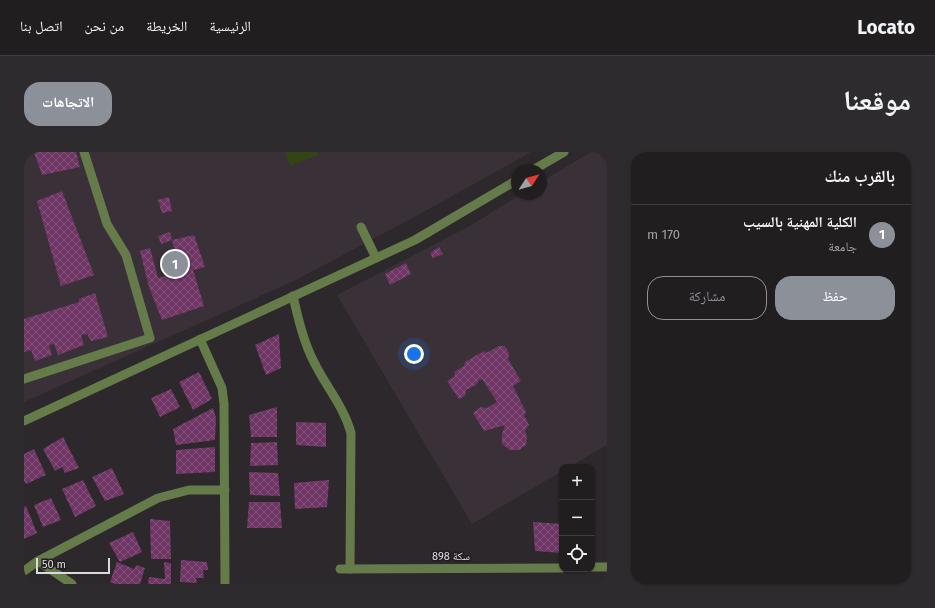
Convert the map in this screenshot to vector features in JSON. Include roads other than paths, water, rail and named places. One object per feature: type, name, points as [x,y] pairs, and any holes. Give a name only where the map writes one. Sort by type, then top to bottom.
[{"type":"street","points":[[24,379],[150,338],[126,255],[107,224],[84,152]]},
{"type":"street","points":[[543,164],[564,152]]},
{"type":"street","points":[[24,421],[415,240],[511,184]]},
{"type":"street","points":[[361,227],[376,258]]},
{"type":"street","points":[[293,296],[314,364],[340,404],[347,418],[351,433],[350,569]]},
{"type":"street","points":[[200,339],[222,388],[224,404],[226,490],[225,584]]},
{"type":"street","points":[[24,571],[38,561],[158,498],[189,490],[226,490]]},
{"type":"street","points":[[38,561],[72,584]]},
{"type":"street","name":"سكة 898","points":[[340,569],[559,568]]},
{"type":"street","points":[[595,568],[607,568]]},
{"type":"place","name":"الكلية المهنية بالسيب","points":[[175,264]]}]
